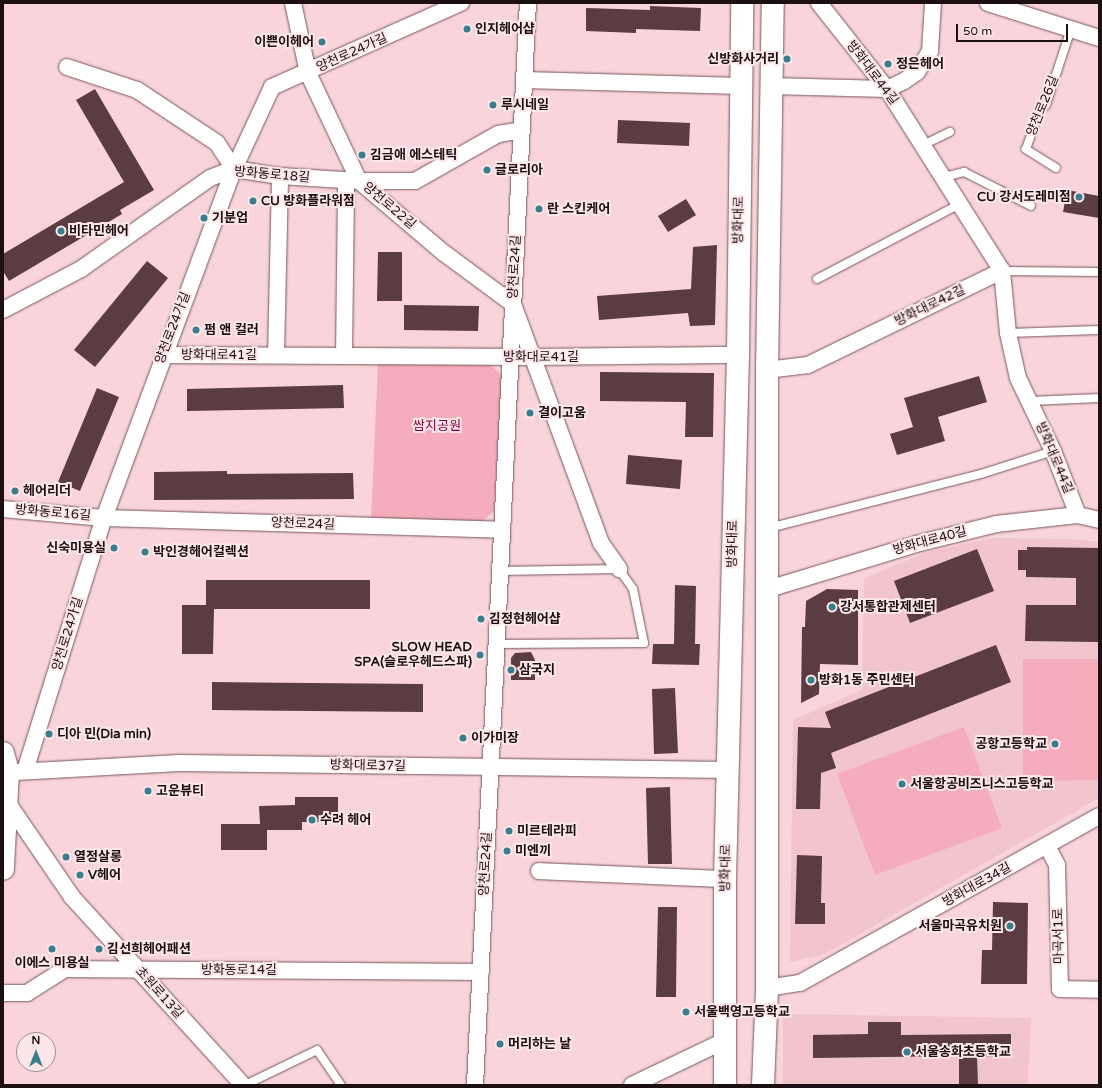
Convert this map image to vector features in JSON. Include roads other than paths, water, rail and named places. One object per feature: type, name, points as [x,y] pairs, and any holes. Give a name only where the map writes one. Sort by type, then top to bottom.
[{"type":"main road","name":"방화대로","points":[[725,1085],[725,879],[738,355],[742,3]]},
{"type":"main road","points":[[764,1085],[767,988],[767,370],[770,86],[773,3]]},
{"type":"main road","points":[[3,869],[5,803],[12,765]]},
{"type":"street","name":"양천로22길","points":[[293,3],[308,72],[353,181],[444,253],[513,304]]},
{"type":"street","name":"양천로24가길","points":[[12,765],[163,355],[234,169],[272,87],[461,3]]},
{"type":"street","name":"양천로24길","points":[[475,1085],[528,3]]},
{"type":"street","name":"방화대로44길","points":[[819,3],[887,89],[944,176],[958,205],[1002,271],[1008,333],[1018,378],[1052,450],[1078,515]]},
{"type":"street","points":[[770,86],[887,89],[917,72],[930,51],[933,3]]},
{"type":"street","points":[[988,3],[1099,38]]},
{"type":"street","points":[[67,67],[137,90],[217,143],[234,169]]},
{"type":"street","points":[[524,80],[741,86]]},
{"type":"street","name":"방화동로18길","points":[[3,310],[81,269],[210,178],[234,169],[280,176],[353,181],[415,181],[498,134],[522,130]]},
{"type":"street","name":"방화대로41길","points":[[276,355],[280,176]]},
{"type":"street","points":[[344,356],[353,181]]},
{"type":"street","name":"방화대로42길","points":[[767,370],[808,365],[1002,271]]},
{"type":"street","points":[[513,304],[601,543],[619,569]]},
{"type":"street","name":"방화대로41길","points":[[163,355],[534,358],[738,355]]},
{"type":"street","name":"방화동로16길","points":[[3,509],[104,518]]},
{"type":"street","name":"방화대로40길","points":[[766,590],[916,544],[982,528],[1078,515],[1099,520]]},
{"type":"street","name":"양천로24길","points":[[104,518],[502,530]]},
{"type":"street","name":"방화대로37길","points":[[12,765],[179,763],[491,769],[728,770]]},
{"type":"street","name":"초원로13길","points":[[5,803],[72,897],[244,1085]]},
{"type":"street","name":"방화대로34길","points":[[767,988],[800,983],[1099,816]]},
{"type":"street","name":"마곡서1로","points":[[1047,846],[1058,865],[1060,989],[1099,990]]},
{"type":"street","points":[[540,871],[725,879]]},
{"type":"street","name":"방화동로14길","points":[[3,993],[27,993],[65,970],[137,969],[481,972]]},
{"type":"street","points":[[632,1085],[652,1080],[726,1040]]},
{"type":"lane","name":"양천로26길","points":[[1056,168],[1026,149],[1040,109],[1046,105],[1071,29]]},
{"type":"lane","points":[[923,145],[950,132]]},
{"type":"lane","points":[[944,176],[964,172],[1031,206]]},
{"type":"lane","points":[[817,279],[958,205]]},
{"type":"lane","name":"방화대로42길","points":[[1002,271],[1099,272]]},
{"type":"lane","points":[[1008,333],[1099,330]]},
{"type":"lane","points":[[1030,401],[1099,398]]},
{"type":"lane","points":[[768,528],[981,474],[1052,450]]},
{"type":"lane","points":[[497,644],[644,643],[633,588],[619,569],[500,571]]},
{"type":"lane","points":[[244,1085],[317,1050],[341,1085]]},
{"type":"place","name":"인지헤어샵","points":[[467,29]]},
{"type":"place","name":"이쁜이헤어","points":[[322,42]]},
{"type":"place","name":"신방화사거리","points":[[787,59]]},
{"type":"place","name":"정은헤어","points":[[888,64]]},
{"type":"place","name":"루시네일","points":[[493,105]]},
{"type":"place","name":"김금애 에스테틱","points":[[362,155]]},
{"type":"place","name":"글로리아","points":[[487,170]]},
{"type":"place","name":"CU 강서도레미점","points":[[1079,197]]},
{"type":"place","name":"CU 방화플라워점","points":[[253,201]]},
{"type":"place","name":"란 스킨케어","points":[[539,209]]},
{"type":"place","name":"기분업","points":[[204,218]]},
{"type":"place","name":"비타민헤어","points":[[61,231]]},
{"type":"place","name":"펌 앤 컬러","points":[[196,330]]},
{"type":"place","name":"결이고움","points":[[530,413]]},
{"type":"place","name":"헤어리더","points":[[15,491]]},
{"type":"place","name":"신숙미용실","points":[[114,548]]},
{"type":"place","name":"박인경헤어컬렉션","points":[[145,552]]},
{"type":"place","name":"강서통합관제센터","points":[[832,607]]},
{"type":"place","name":"김정현헤어샵","points":[[481,619]]},
{"type":"place","name":"SLOW HEAD SPA(슬로우헤드스파)","points":[[480,655]]},
{"type":"place","name":"삼국지","points":[[511,670]]},
{"type":"place","name":"방화1동 주민센터","points":[[811,680]]},
{"type":"place","name":"디아 민(Dia min)","points":[[49,734]]},
{"type":"place","name":"이가미장","points":[[463,738]]},
{"type":"place","name":"공항고등학교","points":[[1055,744]]},
{"type":"place","name":"서울항공비즈니스고등학교","points":[[902,784]]},
{"type":"place","name":"고운뷰티","points":[[148,791]]},
{"type":"place","name":"수려 헤어","points":[[312,820]]},
{"type":"place","name":"미르테라피","points":[[509,831]]},
{"type":"place","name":"미엔끼","points":[[507,851]]},
{"type":"place","name":"열정살롱","points":[[66,857]]},
{"type":"place","name":"V헤어","points":[[80,875]]},
{"type":"place","name":"서울마곡유치원","points":[[1010,926]]},
{"type":"place","name":"이에스 미용실","points":[[52,949]]},
{"type":"place","name":"김선희헤어패션","points":[[99,949]]},
{"type":"place","name":"서울백영고등학교","points":[[686,1012]]},
{"type":"place","name":"머리하는 날","points":[[500,1044]]},
{"type":"place","name":"서울송화초등학교","points":[[907,1052]]},
{"type":"park label","name":"쌈지공원","points":[[437,426]]}]
